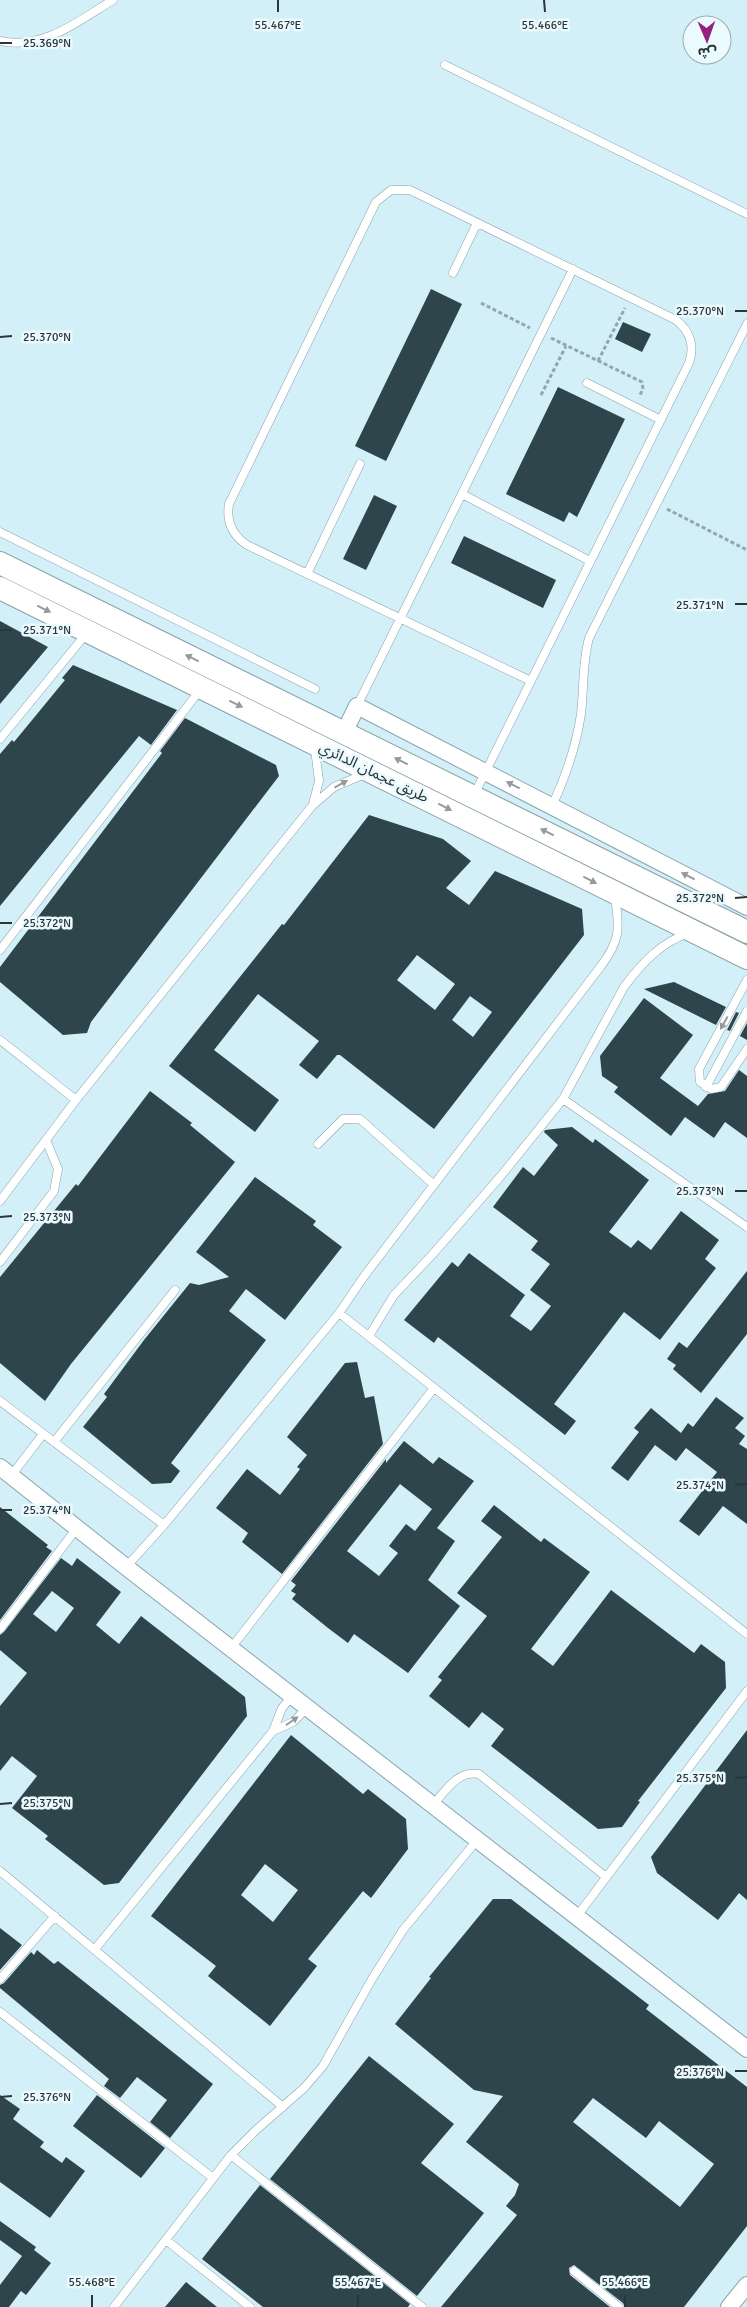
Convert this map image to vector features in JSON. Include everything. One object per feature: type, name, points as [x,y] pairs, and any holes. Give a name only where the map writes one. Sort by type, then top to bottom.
[{"type":"main road","name":"طريق عجمان الدائري","points":[[0,563],[747,932]]},
{"type":"main road","name":"طريق عجمان الدائري","points":[[0,588],[374,771],[747,958]]},
{"type":"street","points":[[344,733],[357,706],[747,907]]},
{"type":"street","points":[[6,1471],[126,1567],[308,1706],[747,2049]]},
{"type":"street","points":[[729,2307],[747,2285]]},
{"type":"lane","points":[[0,41],[24,43],[55,35],[113,0]]},
{"type":"lane","points":[[445,65],[747,214]]},
{"type":"lane","points":[[473,796],[486,772],[689,363],[692,355],[691,339],[682,325],[676,320],[410,190],[391,190],[380,197],[229,504],[228,520],[240,540],[531,681]]},
{"type":"lane","points":[[453,273],[477,223]]},
{"type":"lane","points":[[357,706],[572,269]]},
{"type":"lane","points":[[552,806],[577,738],[581,714],[583,665],[589,638],[747,324]]},
{"type":"lane","points":[[587,383],[661,420]]},
{"type":"lane","points":[[307,574],[360,464]]},
{"type":"lane","points":[[462,494],[590,561]]},
{"type":"lane","points":[[0,532],[314,689]]},
{"type":"lane","points":[[0,739],[88,631]]},
{"type":"lane","points":[[0,950],[202,688]]},
{"type":"lane","points":[[312,806],[319,774],[313,742]]},
{"type":"lane","points":[[0,1201],[76,1100],[312,806],[334,787],[374,771]]},
{"type":"lane","points":[[126,1567],[164,1525],[339,1313],[365,1275],[611,953],[618,933],[614,892]]},
{"type":"lane","points":[[368,1336],[394,1295],[494,1184],[563,1098],[624,987],[633,975],[655,952],[683,935],[694,932]]},
{"type":"lane","points":[[747,980],[700,1065],[698,1077],[700,1082],[706,1087],[721,1088],[747,1049]]},
{"type":"lane","points":[[706,1087],[747,1011]]},
{"type":"lane","points":[[0,1040],[76,1100]]},
{"type":"lane","points":[[563,1098],[747,1227]]},
{"type":"lane","points":[[318,1144],[343,1118],[360,1118],[434,1185]]},
{"type":"lane","points":[[0,1262],[54,1190],[58,1169],[46,1140]]},
{"type":"lane","points":[[54,1442],[175,1290]]},
{"type":"lane","points":[[339,1313],[747,1634]]},
{"type":"lane","points":[[231,1648],[434,1388]]},
{"type":"lane","points":[[0,1402],[164,1525]]},
{"type":"lane","points":[[6,1471],[43,1434]]},
{"type":"lane","points":[[0,1628],[77,1528]]},
{"type":"lane","points":[[577,1916],[747,1691]]},
{"type":"lane","points":[[95,1949],[273,1731],[282,1708],[293,1695]]},
{"type":"lane","points":[[273,1731],[293,1722],[308,1706]]},
{"type":"lane","points":[[433,1804],[457,1779],[471,1773],[479,1774],[606,1877]]},
{"type":"lane","points":[[114,2307],[231,2156],[304,2088],[323,2066],[403,1930],[478,1839]]},
{"type":"lane","points":[[0,1871],[283,2107]]},
{"type":"lane","points":[[0,1979],[55,1916]]},
{"type":"lane","points":[[0,2012],[213,2178]]},
{"type":"lane","points":[[231,2156],[422,2307]]},
{"type":"lane","points":[[166,2240],[250,2307]]},
{"type":"lane","points":[[574,2271],[619,2307]]},
{"type":"path","points":[[598,362],[630,298]]},
{"type":"path","points":[[482,303],[541,334],[642,382],[643,389],[634,406]]},
{"type":"path","points":[[541,395],[566,346]]},
{"type":"path","points":[[656,504],[747,550]]},
{"type":"building","points":[[431,289],[462,304],[386,461],[355,446]]},
{"type":"building","points":[[623,322],[651,334],[642,352],[615,339]]},
{"type":"building","points":[[558,387],[625,419],[577,517],[569,512],[564,522],[506,494]]},
{"type":"building","points":[[374,495],[397,506],[366,570],[343,559]]},
{"type":"building","points":[[464,536],[556,580],[543,608],[451,563]]},
{"type":"building","points":[[0,621],[48,647],[0,704]]},
{"type":"building","points":[[73,665],[177,710],[151,745],[139,736],[0,906],[0,754],[12,740],[14,742],[65,680],[62,678]]},
{"type":"building","points":[[185,718],[276,765],[279,776],[91,1022],[87,1033],[63,1035],[0,982],[0,967],[162,753],[160,751]]},
{"type":"building","points":[[369,815],[443,839],[471,861],[446,888],[469,905],[495,871],[582,909],[584,935],[434,1129],[340,1055],[337,1055],[317,1079],[299,1065],[319,1041],[258,994],[214,1050],[279,1100],[255,1132],[169,1066],[282,924],[284,925]],"holes":[[[417,955],[455,984],[435,1010],[397,980]],[[470,996],[492,1012],[473,1037],[452,1020]]]},
{"type":"building","points":[[674,982],[726,1007],[716,1025],[644,989]]},
{"type":"building","points":[[644,998],[693,1035],[660,1078],[698,1106],[708,1094],[725,1091],[739,1070],[747,1076],[747,1138],[725,1122],[714,1138],[685,1117],[671,1136],[614,1092],[618,1087],[602,1076],[600,1056]]},
{"type":"building","points":[[736,1012],[739,1013],[730,1031],[727,1030]]},
{"type":"building","points":[[747,1023],[747,1040],[740,1036]]},
{"type":"building","points":[[150,1091],[192,1123],[190,1125],[235,1162],[71,1364],[45,1401],[0,1363],[0,1277],[76,1184],[78,1186]]},
{"type":"building","points":[[572,1127],[593,1143],[595,1139],[649,1180],[609,1232],[631,1248],[638,1240],[651,1250],[681,1211],[719,1240],[705,1259],[716,1268],[660,1340],[624,1312],[554,1404],[576,1421],[565,1435],[438,1337],[434,1343],[404,1320],[452,1262],[458,1267],[469,1253],[525,1295],[510,1316],[531,1331],[551,1306],[530,1290],[550,1264],[531,1250],[538,1241],[493,1207],[523,1167],[534,1176],[558,1145],[544,1132],[545,1130]]},
{"type":"building","points":[[255,1177],[316,1221],[313,1225],[342,1247],[285,1320],[246,1289],[229,1311],[266,1340],[171,1463],[180,1471],[171,1483],[152,1484],[83,1427],[107,1397],[104,1394],[144,1340],[190,1283],[199,1285],[229,1277],[196,1252]]},
{"type":"building","points":[[747,1271],[747,1334],[701,1393],[673,1369],[676,1365],[667,1359],[679,1342],[687,1348]]},
{"type":"building","points":[[357,1362],[365,1398],[374,1396],[383,1444],[282,1574],[242,1542],[248,1533],[216,1508],[247,1469],[280,1495],[300,1469],[297,1467],[307,1455],[287,1437],[345,1363]]},
{"type":"building","points":[[716,1397],[744,1418],[735,1428],[745,1436],[739,1444],[747,1449],[747,1524],[723,1506],[699,1536],[679,1521],[717,1472],[686,1448],[676,1461],[655,1445],[628,1481],[611,1468],[639,1432],[634,1428],[651,1408],[681,1433],[688,1423],[693,1427]]},
{"type":"building","points":[[404,1441],[433,1464],[439,1457],[474,1481],[437,1528],[455,1541],[428,1580],[460,1606],[408,1673],[354,1634],[348,1643],[292,1599],[296,1594],[291,1591],[296,1585],[291,1581],[386,1459],[386,1463]],"holes":[[[400,1484],[432,1509],[415,1531],[406,1524],[389,1546],[398,1553],[379,1576],[347,1551]]]},
{"type":"building","points":[[494,1505],[541,1542],[544,1538],[590,1572],[531,1649],[553,1666],[611,1590],[694,1653],[701,1644],[725,1662],[726,1688],[638,1801],[640,1802],[622,1827],[598,1829],[491,1746],[504,1729],[482,1712],[469,1728],[429,1696],[442,1680],[438,1677],[487,1616],[457,1593],[502,1537],[481,1521]]},
{"type":"building","points":[[0,1507],[48,1545],[46,1547],[52,1551],[0,1620]]},
{"type":"building","points":[[61,1558],[72,1566],[77,1558],[121,1592],[96,1625],[119,1644],[141,1616],[245,1697],[247,1716],[119,1883],[104,1885],[45,1839],[48,1836],[12,1808],[37,1776],[12,1756],[0,1771],[0,1706],[27,1673],[0,1650],[0,1635]],"holes":[[[52,1591],[74,1608],[56,1632],[33,1614]]]},
{"type":"building","points":[[747,1730],[747,1900],[739,1893],[718,1920],[657,1873],[651,1857]]},
{"type":"building","points":[[291,1735],[363,1794],[368,1789],[406,1819],[408,1849],[371,1898],[363,1891],[308,1959],[317,1966],[270,2026],[208,1976],[216,1966],[151,1916]],"holes":[[[265,1864],[298,1890],[273,1922],[241,1895]]]},
{"type":"building","points":[[493,1899],[511,1899],[649,2005],[646,2009],[747,2087],[747,2226],[684,2307],[625,2307],[623,2303],[574,2265],[569,2268],[570,2275],[610,2307],[441,2307],[517,2215],[506,2206],[515,2195],[519,2184],[466,2142],[503,2096],[474,2090],[395,2024],[431,1978],[429,1977]],"holes":[[[593,2098],[646,2138],[659,2121],[714,2164],[680,2207],[573,2122]]]},
{"type":"building","points":[[0,1928],[22,1945],[0,1970]]},
{"type":"building","points":[[37,1950],[54,1964],[58,1961],[213,2084],[170,2138],[150,2122],[167,2100],[137,2077],[120,2098],[104,2086],[109,2079],[0,1988],[0,1985],[4,1983],[31,1952],[34,1955]]},
{"type":"building","points":[[369,2056],[454,2124],[421,2163],[484,2213],[417,2296],[270,2179]]},
{"type":"building","points":[[0,2095],[20,2109],[13,2119],[44,2142],[40,2147],[62,2163],[66,2157],[85,2171],[50,2218],[0,2182]]},
{"type":"building","points":[[97,2095],[165,2148],[141,2178],[73,2126]]},
{"type":"building","points":[[260,2185],[410,2304],[408,2307],[263,2307],[202,2259]]},
{"type":"building","points":[[0,2221],[36,2247],[34,2250],[51,2263],[26,2295],[21,2291],[9,2307],[0,2307],[0,2285],[22,2256],[0,2240]]},
{"type":"building","points":[[186,2282],[217,2307],[165,2307]]}]
